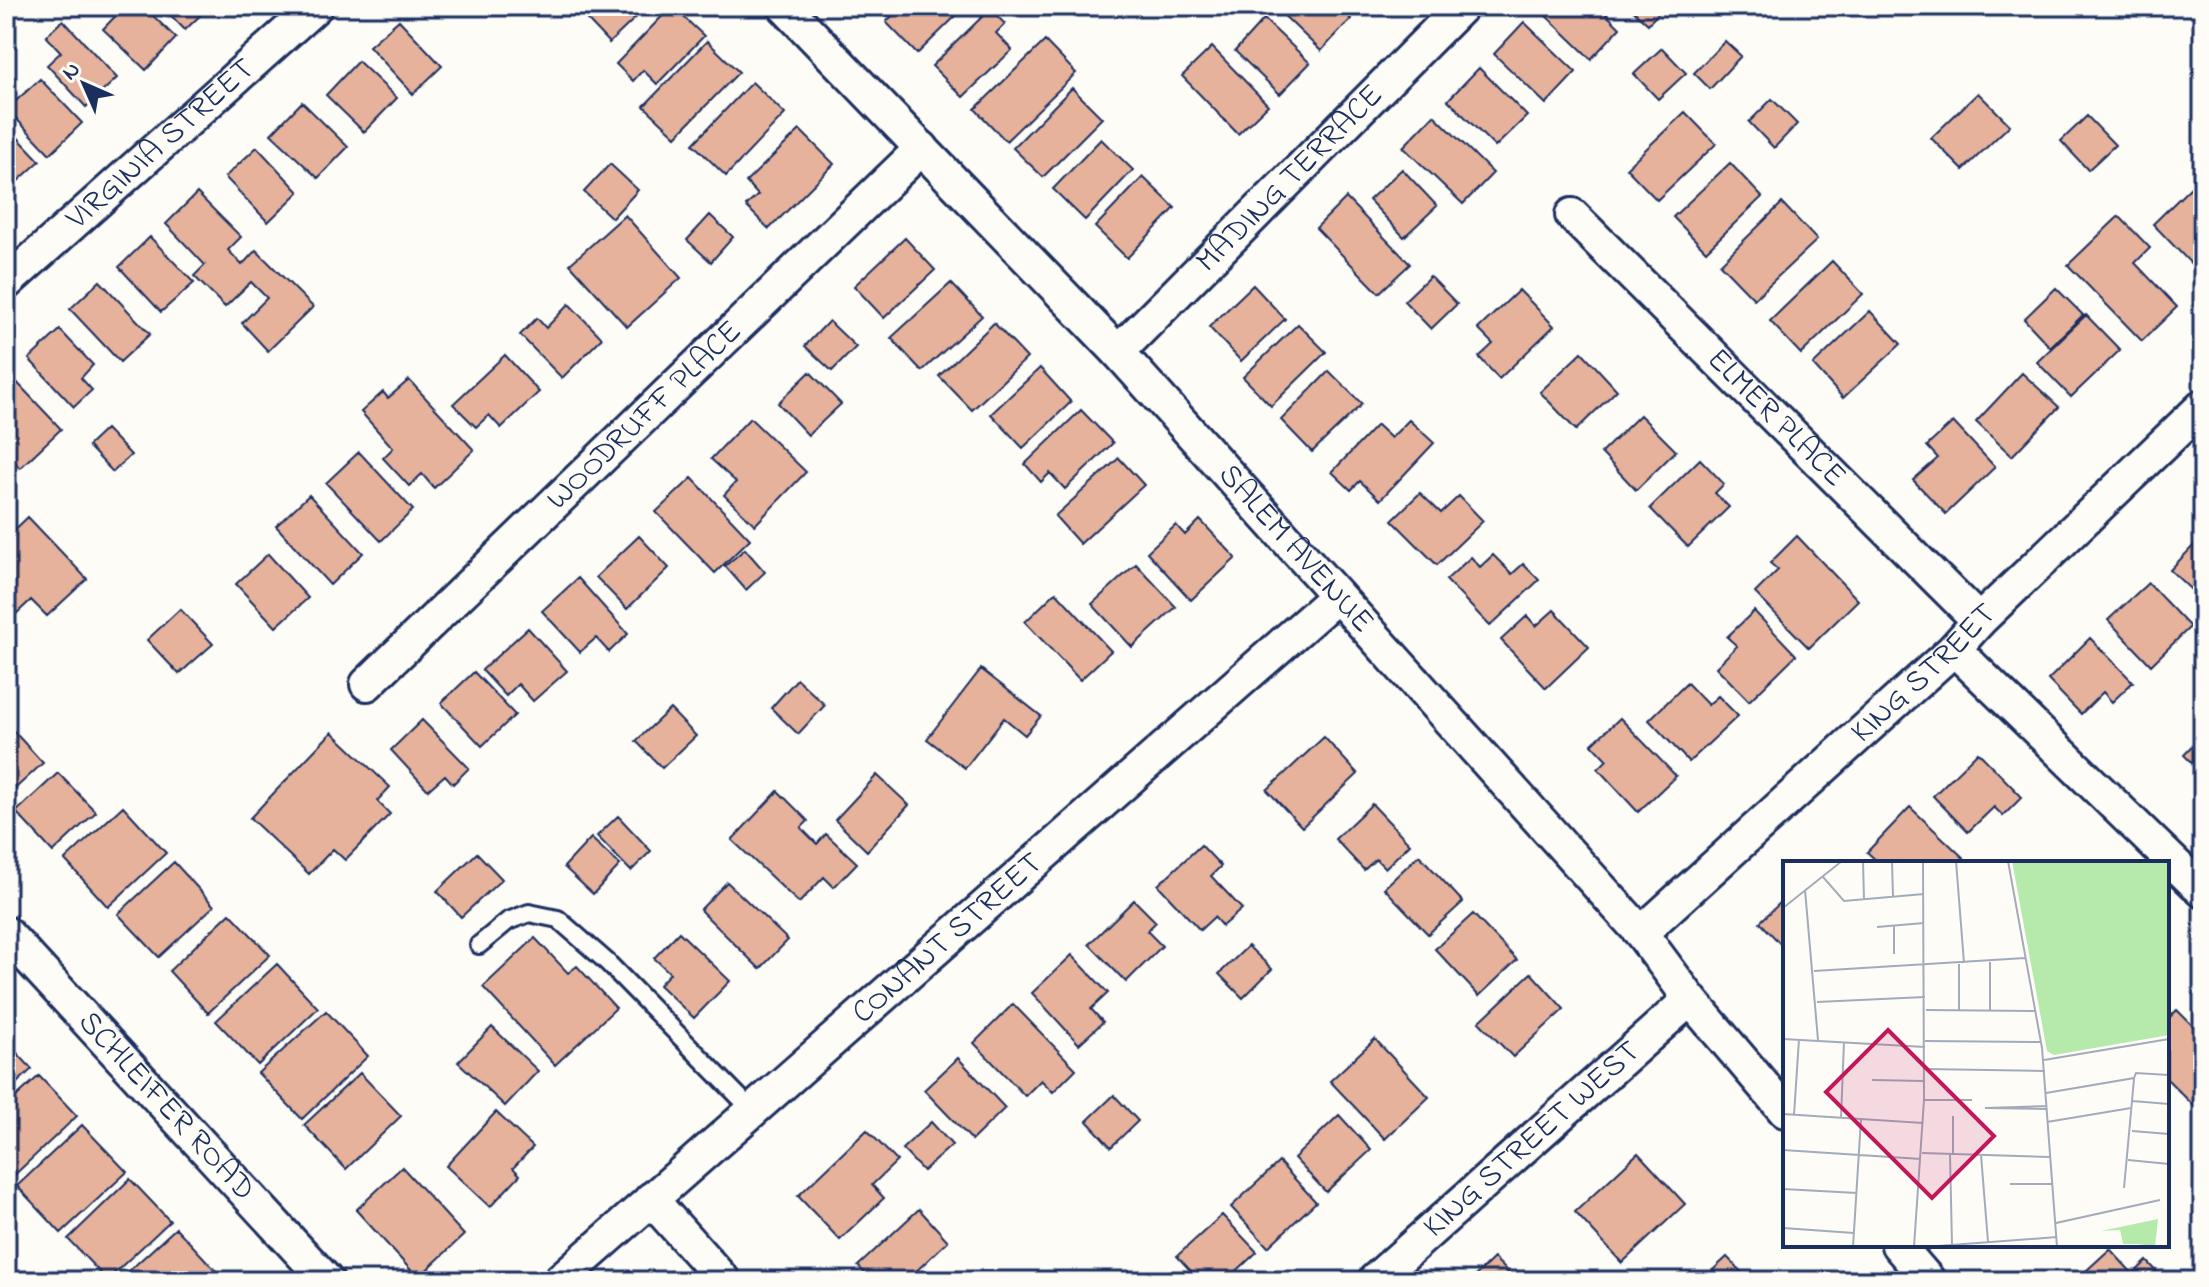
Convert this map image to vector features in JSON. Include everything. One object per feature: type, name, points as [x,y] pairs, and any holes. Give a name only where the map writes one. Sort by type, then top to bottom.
[{"type":"street","name":"VIRGINIA STREET","points":[[6,283],[316,6]]},
{"type":"street","name":"MADING TERRACE","points":[[1118,352],[1462,6]]},
{"type":"street","name":"SALEM AVENUE","points":[[801,12],[922,148],[1118,352],[1641,933],[1690,999],[1783,1109]]},
{"type":"street","name":"WOODRUFF PLACE","points":[[367,684],[922,148]]},
{"type":"street","name":"ELMER PLACE","points":[[1572,215],[1979,621]]},
{"type":"street","name":"KING STREET","points":[[1641,933],[1954,649],[1979,621],[2203,406]]},
{"type":"street","name":"CONANT STREET","points":[[559,1281],[1337,596]]},
{"type":"street","points":[[1954,649],[2203,891]]},
{"type":"street","name":"SCHLEIFER ROAD","points":[[6,933],[327,1281]]},
{"type":"street","name":"KING STREET WEST","points":[[1374,1281],[1690,999]]},
{"type":"street","points":[[651,1199],[724,1281]]},
{"type":"street","points":[[1900,1247],[1929,1281]]},
{"type":"lane","points":[[479,945],[508,921],[529,913],[558,919],[607,962],[752,1110]]},
{"type":"building","points":[[125,6],[143,6],[176,38],[146,70],[103,29]]},
{"type":"building","points":[[162,6],[210,6],[185,30]]},
{"type":"building","points":[[583,6],[648,6],[609,43],[578,10]]},
{"type":"building","points":[[672,6],[704,36],[657,84],[643,70],[633,81],[616,64]]},
{"type":"building","points":[[902,6],[966,6],[917,54],[886,22]]},
{"type":"building","points":[[1274,6],[1338,6],[1351,19],[1321,51]]},
{"type":"building","points":[[1542,6],[1598,6],[1620,28],[1591,59],[1539,9]]},
{"type":"building","points":[[1628,6],[1665,6],[1648,24]]},
{"type":"building","points":[[990,9],[1005,24],[996,33],[1012,50],[963,97],[932,66]]},
{"type":"building","points":[[1264,19],[1310,63],[1280,94],[1235,51]]},
{"type":"building","points":[[63,20],[117,78],[86,107],[47,65],[61,52],[46,36]]},
{"type":"building","points":[[399,20],[442,66],[413,94],[369,46]]},
{"type":"building","points":[[1524,22],[1576,72],[1546,104],[1494,54]]},
{"type":"building","points":[[707,41],[739,72],[676,136],[644,106]]},
{"type":"building","points":[[1045,41],[1076,73],[1006,141],[975,109]]},
{"type":"building","points":[[1725,41],[1741,56],[1710,89],[1694,73]]},
{"type":"building","points":[[1212,47],[1268,105],[1238,134],[1182,76]]},
{"type":"building","points":[[1662,48],[1686,73],[1658,99],[1634,74]]},
{"type":"building","points":[[358,61],[397,98],[364,132],[326,95]]},
{"type":"building","points":[[1479,68],[1527,116],[1495,147],[1448,100]]},
{"type":"building","points":[[40,79],[82,123],[50,154],[7,109]]},
{"type":"building","points":[[752,82],[785,114],[726,176],[693,144]]},
{"type":"building","points":[[1072,88],[1102,118],[1043,177],[1013,148]]},
{"type":"building","points":[[1978,93],[2010,125],[1963,170],[1931,138]]},
{"type":"building","points":[[1772,99],[1797,124],[1774,148],[1749,122]]},
{"type":"building","points":[[302,102],[348,147],[318,178],[271,134]]},
{"type":"building","points":[[1685,112],[1716,144],[1657,200],[1626,168]]},
{"type":"building","points":[[1434,115],[1493,173],[1463,204],[1403,147]]},
{"type":"building","points":[[2087,116],[2115,145],[2088,170],[2061,141]]},
{"type":"building","points":[[6,125],[40,161],[7,191],[6,189]]},
{"type":"building","points":[[800,130],[834,164],[769,229],[746,206],[758,195],[746,182]]},
{"type":"building","points":[[1101,139],[1133,170],[1085,220],[1053,189]]},
{"type":"building","points":[[257,147],[299,192],[268,222],[225,177]]},
{"type":"building","points":[[1730,163],[1762,197],[1706,251],[1673,217]]},
{"type":"building","points":[[610,164],[638,190],[612,218],[584,192]]},
{"type":"building","points":[[1402,169],[1437,206],[1404,237],[1369,200]]},
{"type":"building","points":[[1143,177],[1175,208],[1127,258],[1095,227]]},
{"type":"building","points":[[2191,187],[2203,200],[2203,269],[2199,272],[2153,224]]},
{"type":"building","points":[[197,193],[241,237],[228,250],[242,265],[256,250],[313,307],[268,351],[242,323],[267,298],[251,282],[225,307],[194,276],[205,265],[166,224]]},
{"type":"building","points":[[1346,198],[1410,264],[1379,293],[1316,228]]},
{"type":"building","points":[[1782,203],[1817,240],[1754,299],[1720,264]]},
{"type":"building","points":[[625,215],[681,278],[627,327],[570,264]]},
{"type":"building","points":[[710,215],[733,237],[711,262],[687,240]]},
{"type":"building","points":[[2119,216],[2150,248],[2135,263],[2177,307],[2142,341],[2068,265]]},
{"type":"building","points":[[150,237],[194,283],[161,312],[119,267]]},
{"type":"building","points":[[905,238],[935,270],[884,318],[854,286]]},
{"type":"building","points":[[1832,261],[1863,294],[1801,354],[1770,321]]},
{"type":"building","points":[[1430,276],[1457,304],[1431,329],[1404,301]]},
{"type":"building","points":[[100,281],[150,334],[120,362],[70,309]]},
{"type":"building","points":[[951,283],[982,316],[922,371],[891,338]]},
{"type":"building","points":[[1253,285],[1285,319],[1241,361],[1209,327]]},
{"type":"building","points":[[2056,288],[2083,315],[2050,347],[2024,319]]},
{"type":"building","points":[[1519,290],[1554,326],[1499,379],[1479,357],[1493,344],[1478,329]]},
{"type":"building","points":[[569,304],[602,338],[562,378],[520,335],[537,318],[546,328]]},
{"type":"building","points":[[1870,311],[1901,344],[1843,398],[1813,365]]},
{"type":"building","points":[[2086,315],[2120,350],[2071,397],[2037,362]]},
{"type":"building","points":[[829,321],[856,347],[832,371],[805,346]]},
{"type":"building","points":[[994,323],[1027,358],[972,410],[939,376]]},
{"type":"building","points":[[1298,324],[1326,352],[1271,406],[1243,377]]},
{"type":"building","points":[[60,330],[93,365],[81,378],[92,390],[74,407],[29,359]]},
{"type":"building","points":[[1582,352],[1617,390],[1576,430],[1540,392]]},
{"type":"building","points":[[505,355],[539,392],[501,428],[489,415],[476,427],[453,404]]},
{"type":"building","points":[[1040,368],[1071,402],[1023,448],[991,414]]},
{"type":"building","points":[[1329,371],[1362,404],[1312,452],[1281,420]]},
{"type":"building","points":[[810,372],[841,404],[808,435],[778,403]]},
{"type":"building","points":[[2022,373],[2059,407],[2012,456],[1976,422]]},
{"type":"building","points":[[11,376],[61,429],[20,468],[6,453],[6,381]]},
{"type":"building","points":[[409,380],[474,450],[434,488],[422,474],[409,486],[383,458],[393,448],[361,412],[383,392],[388,398]]},
{"type":"building","points":[[1081,410],[1113,443],[1065,489],[1050,473],[1041,482],[1025,464]]},
{"type":"building","points":[[1640,415],[1676,451],[1636,490],[1601,453]]},
{"type":"building","points":[[750,418],[806,472],[755,525],[724,495],[736,482],[711,459]]},
{"type":"building","points":[[1409,420],[1434,443],[1380,500],[1360,481],[1351,490],[1332,472],[1377,425],[1391,438]]},
{"type":"building","points":[[1953,422],[1995,467],[1946,514],[1913,480],[1938,458],[1927,446]]},
{"type":"building","points":[[106,429],[131,455],[113,472],[88,446]]},
{"type":"building","points":[[359,452],[413,510],[381,541],[326,483]]},
{"type":"building","points":[[1119,458],[1144,485],[1080,544],[1055,516]]},
{"type":"building","points":[[1700,459],[1724,484],[1715,493],[1729,507],[1688,547],[1650,508]]},
{"type":"building","points":[[692,478],[750,539],[715,573],[656,512]]},
{"type":"building","points":[[1420,493],[1441,513],[1459,496],[1483,521],[1437,565],[1392,520]]},
{"type":"building","points":[[309,495],[363,553],[330,585],[276,526]]},
{"type":"building","points":[[28,517],[87,579],[47,616],[31,600],[16,614],[6,603],[6,538]]},
{"type":"building","points":[[1200,520],[1236,558],[1191,600],[1147,552],[1176,525],[1185,535]]},
{"type":"building","points":[[639,536],[669,568],[627,609],[596,577]]},
{"type":"building","points":[[1797,536],[1858,600],[1809,648],[1755,593],[1778,570],[1770,563]]},
{"type":"building","points":[[2203,536],[2203,601],[2170,570]]},
{"type":"building","points":[[745,549],[765,572],[746,590],[725,566]]},
{"type":"building","points":[[268,554],[308,598],[276,627],[236,584]]},
{"type":"building","points":[[1493,555],[1512,574],[1523,564],[1539,580],[1490,626],[1446,580],[1471,557],[1480,567]]},
{"type":"building","points":[[1136,564],[1176,607],[1132,647],[1092,604]]},
{"type":"building","points":[[578,578],[628,634],[609,652],[596,638],[580,652],[542,611]]},
{"type":"building","points":[[2148,583],[2190,627],[2151,665],[2108,620]]},
{"type":"building","points":[[1056,592],[1111,651],[1080,680],[1025,622]]},
{"type":"building","points":[[180,609],[213,644],[179,674],[147,640]]},
{"type":"building","points":[[1554,610],[1589,647],[1546,688],[1501,640],[1527,616],[1536,626]]},
{"type":"building","points":[[1754,611],[1796,655],[1749,701],[1716,667],[1737,646],[1727,637]]},
{"type":"building","points":[[528,628],[567,671],[533,701],[518,684],[506,696],[482,670]]},
{"type":"building","points":[[2090,638],[2133,682],[2112,702],[2103,692],[2081,714],[2048,680]]},
{"type":"building","points":[[981,669],[1041,716],[1025,735],[1004,718],[965,768],[927,739]]},
{"type":"building","points":[[474,672],[515,715],[482,746],[441,703]]},
{"type":"building","points":[[797,679],[825,705],[798,734],[771,708]]},
{"type":"building","points":[[1687,683],[1708,705],[1718,696],[1738,716],[1689,762],[1649,720]]},
{"type":"building","points":[[670,709],[696,736],[662,768],[636,741]]},
{"type":"building","points":[[1620,718],[1676,776],[1638,812],[1598,769],[1607,760],[1592,744]]},
{"type":"building","points":[[422,720],[469,768],[453,784],[445,775],[428,790],[391,750]]},
{"type":"building","points":[[6,723],[43,763],[6,797]]},
{"type":"building","points":[[332,732],[390,787],[377,801],[390,814],[345,860],[333,849],[309,874],[250,818]]},
{"type":"building","points":[[2203,735],[2203,774],[2184,755]]},
{"type":"building","points":[[1324,737],[1358,774],[1302,827],[1267,790]]},
{"type":"building","points":[[1978,752],[2022,797],[2003,816],[1994,807],[1968,832],[1933,796]]},
{"type":"building","points":[[58,773],[96,812],[53,852],[16,812]]},
{"type":"building","points":[[877,775],[909,805],[867,851],[835,820]]},
{"type":"building","points":[[778,791],[808,821],[801,828],[817,844],[826,834],[857,863],[834,887],[824,877],[799,903],[732,840]]},
{"type":"building","points":[[1372,804],[1410,844],[1385,868],[1376,859],[1364,870],[1335,839]]},
{"type":"building","points":[[123,806],[166,853],[108,907],[65,860]]},
{"type":"building","points":[[1910,807],[1967,861],[1877,861],[1867,852]]},
{"type":"building","points":[[618,816],[651,851],[631,871],[597,836]]},
{"type":"building","points":[[591,838],[620,865],[593,894],[564,867]]},
{"type":"building","points":[[1201,845],[1221,866],[1211,876],[1242,909],[1222,926],[1214,917],[1200,930],[1158,885]]},
{"type":"building","points":[[477,853],[502,879],[461,917],[437,891]]},
{"type":"building","points":[[1419,855],[1463,902],[1428,934],[1384,888]]},
{"type":"building","points":[[174,862],[214,906],[159,957],[118,914]]},
{"type":"building","points":[[727,882],[788,940],[760,969],[700,910]]},
{"type":"building","points":[[1134,900],[1156,922],[1147,931],[1162,946],[1126,982],[1089,944]]},
{"type":"building","points":[[1783,900],[1783,947],[1760,922]]},
{"type":"building","points":[[230,913],[270,955],[208,1013],[169,971]]},
{"type":"building","points":[[1473,914],[1517,960],[1479,996],[1435,949]]},
{"type":"building","points":[[679,932],[730,981],[694,1018],[659,985],[670,973],[654,958]]},
{"type":"building","points":[[535,938],[568,973],[577,966],[616,1008],[555,1065],[483,987]]},
{"type":"building","points":[[1248,946],[1272,969],[1243,998],[1219,974]]},
{"type":"building","points":[[1072,955],[1108,993],[1091,1009],[1103,1022],[1079,1044],[1032,993]]},
{"type":"building","points":[[277,964],[318,1008],[258,1065],[216,1021]]},
{"type":"building","points":[[1531,973],[1564,1009],[1513,1057],[1479,1022]]},
{"type":"building","points":[[1013,1004],[1076,1069],[1053,1092],[1041,1080],[1025,1096],[974,1043]]},
{"type":"building","points":[[2177,1010],[2203,1036],[2203,1095],[2193,1105],[2169,1081],[2169,1018]]},
{"type":"building","points":[[326,1011],[368,1056],[302,1119],[258,1073]]},
{"type":"building","points":[[492,1027],[538,1071],[505,1106],[458,1062]]},
{"type":"building","points":[[1375,1039],[1429,1097],[1385,1139],[1330,1081]]},
{"type":"building","points":[[6,1041],[32,1069],[6,1093]]},
{"type":"building","points":[[958,1058],[1005,1108],[972,1140],[924,1090]]},
{"type":"building","points":[[360,1073],[401,1116],[346,1169],[304,1125]]},
{"type":"building","points":[[39,1076],[77,1116],[7,1182],[6,1106]]},
{"type":"building","points":[[1114,1095],[1138,1121],[1111,1147],[1087,1121]]},
{"type":"building","points":[[496,1112],[533,1147],[513,1168],[520,1175],[490,1207],[446,1166]]},
{"type":"building","points":[[1339,1115],[1371,1150],[1326,1192],[1294,1158]]},
{"type":"building","points":[[931,1122],[952,1145],[923,1171],[902,1149]]},
{"type":"building","points":[[82,1125],[127,1172],[61,1233],[17,1186]]},
{"type":"building","points":[[867,1130],[897,1161],[872,1185],[884,1198],[840,1240],[798,1196]]},
{"type":"building","points":[[1638,1153],[1685,1204],[1622,1263],[1575,1212]]},
{"type":"building","points":[[1279,1162],[1316,1202],[1268,1247],[1231,1207]]},
{"type":"building","points":[[402,1167],[464,1235],[418,1278],[356,1210]]},
{"type":"building","points":[[130,1179],[170,1221],[107,1280],[68,1239]]},
{"type":"building","points":[[919,1209],[948,1241],[910,1277],[914,1281],[872,1281],[858,1266]]},
{"type":"building","points":[[1222,1215],[1257,1252],[1226,1281],[1200,1281],[1177,1256]]},
{"type":"building","points":[[176,1228],[219,1274],[212,1281],[118,1281]]},
{"type":"building","points":[[2110,1249],[2133,1274],[2147,1261],[2166,1281],[2075,1281]]},
{"type":"building","points":[[1727,1257],[1750,1281],[1701,1281]]},
{"type":"building","points":[[1494,1258],[1517,1281],[1470,1281]]},
{"type":"building","points":[[1152,1270],[1162,1281],[1141,1281]]},
{"type":"building","points":[[975,1273],[982,1281],[966,1281]]}]
